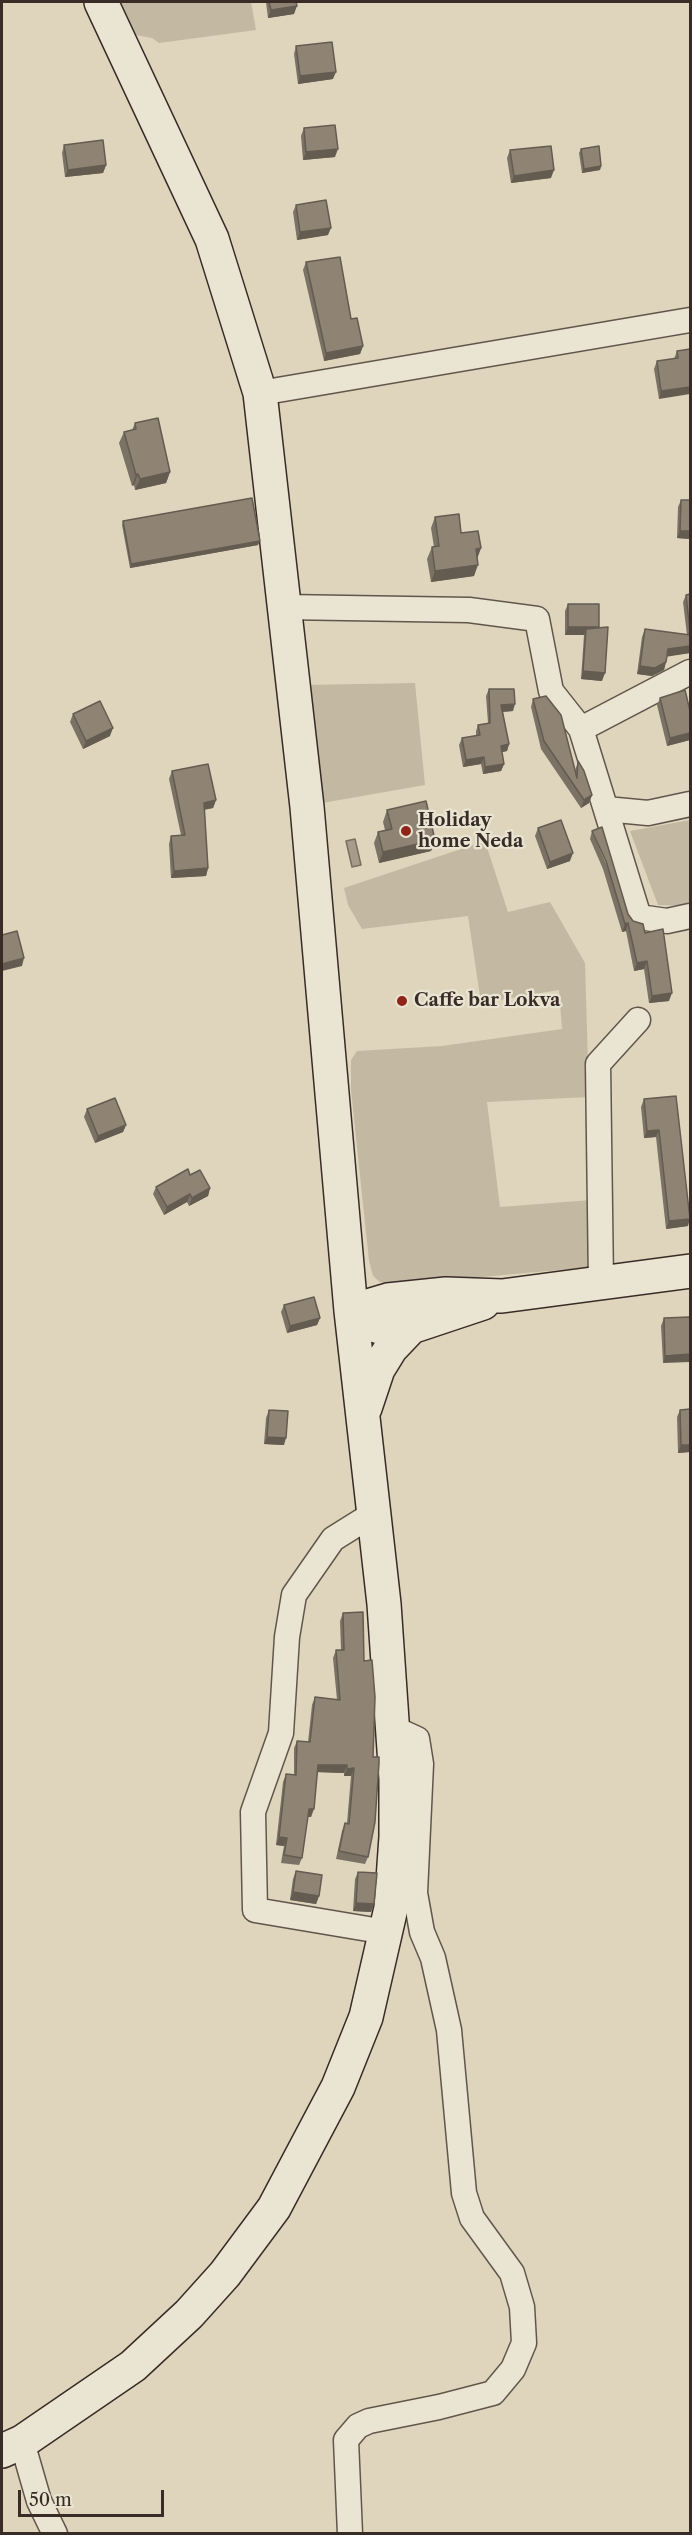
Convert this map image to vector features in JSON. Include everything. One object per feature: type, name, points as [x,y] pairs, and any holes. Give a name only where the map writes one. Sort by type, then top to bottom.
[{"type":"main road","points":[[12,2447],[133,2366],[189,2314],[225,2274],[274,2208],[338,2087],[366,2017],[391,1908],[396,1837],[396,1779],[384,1604],[351,1311],[308,818],[260,393],[212,239],[101,2]]},
{"type":"main road","points":[[351,1311],[388,1300],[446,1294],[502,1296],[690,1271]]},
{"type":"main road","points":[[351,1311],[362,1322],[391,1330],[411,1327],[502,1296]]},
{"type":"main road","points":[[362,1418],[378,1369],[392,1348],[411,1327]]},
{"type":"street","points":[[260,393],[690,320]]},
{"type":"street","points":[[284,606],[469,610],[537,619],[551,691],[581,729],[639,917],[666,921],[690,916]]},
{"type":"street","points":[[581,729],[690,672]]},
{"type":"street","points":[[606,809],[648,813],[690,804]]},
{"type":"street","points":[[601,1282],[598,1064],[638,1020]]},
{"type":"street","points":[[373,1514],[333,1539],[294,1595],[287,1637],[281,1733],[253,1812],[255,1910],[386,1932]]},
{"type":"street","points":[[350,2534],[346,2440],[358,2426],[369,2421],[439,2407],[493,2392],[513,2369],[524,2343],[522,2307],[512,2273],[472,2218],[465,2193],[448,2030],[433,1958],[422,1932],[415,1893],[421,1764],[417,1739],[393,1728]]},
{"type":"street","points":[[12,2447],[55,2534]]},
{"type":"shaded area","points":[[251,2],[256,30],[159,43],[152,38],[136,35],[118,3]]},
{"type":"shaded area","points":[[415,683],[425,785],[322,803],[305,685]]},
{"type":"shaded area","points":[[690,820],[690,906],[658,905],[630,831]]},
{"type":"shaded area","points":[[355,839],[361,865],[352,867],[346,841]]},
{"type":"shaded area","points":[[485,841],[508,912],[550,902],[585,963],[589,1097],[487,1102],[500,1207],[591,1200],[593,1267],[392,1285],[380,1282],[373,1276],[369,1261],[351,1090],[351,1060],[357,1051],[442,1046],[562,1029],[559,990],[481,1003],[468,916],[362,929],[348,905],[344,888]]},
{"type":"building","points":[[269,2],[296,2],[297,6],[271,10]]},
{"type":"building","points":[[332,42],[336,72],[300,76],[296,46]]},
{"type":"building","points":[[335,125],[338,149],[306,152],[304,128]]},
{"type":"building","points":[[103,140],[106,165],[68,170],[64,145]]},
{"type":"building","points":[[551,146],[554,170],[514,176],[510,150]]},
{"type":"building","points":[[599,146],[601,166],[584,169],[581,149]]},
{"type":"building","points":[[326,200],[331,228],[300,232],[296,205]]},
{"type":"building","points":[[340,257],[351,319],[357,318],[363,346],[326,353],[306,262]]},
{"type":"building","points":[[690,349],[690,387],[661,391],[657,361],[678,358],[677,351]]},
{"type":"building","points":[[158,418],[170,472],[140,479],[138,474],[136,475],[124,432],[136,429],[135,423]]},
{"type":"building","points":[[252,498],[260,541],[131,564],[123,521]]},
{"type":"building","points":[[681,500],[690,500],[690,531],[680,531]]},
{"type":"building","points":[[459,514],[461,533],[478,531],[481,548],[476,549],[478,565],[435,571],[432,547],[439,546],[435,517]]},
{"type":"building","points":[[690,594],[690,631],[686,595]]},
{"type":"building","points":[[568,604],[599,604],[599,627],[568,627]]},
{"type":"building","points":[[608,627],[605,673],[583,671],[586,629]]},
{"type":"building","points":[[645,629],[690,635],[690,646],[668,649],[666,662],[655,668],[640,666]]},
{"type":"building","points":[[489,689],[514,689],[515,704],[501,705],[509,744],[501,746],[504,764],[485,767],[484,757],[466,760],[462,738],[480,735],[478,725],[490,723]]},
{"type":"building","points":[[685,690],[690,711],[690,733],[670,738],[660,698]]},
{"type":"building","points":[[546,696],[561,715],[577,778],[578,761],[584,771],[592,795],[584,800],[544,741],[533,699]]},
{"type":"building","points":[[100,701],[113,728],[86,741],[73,714]]},
{"type":"building","points":[[208,764],[216,800],[204,803],[208,868],[174,871],[171,836],[185,835],[172,771]]},
{"type":"building","name":"Holiday home Neda","points":[[426,801],[435,840],[383,852],[378,832],[392,829],[387,810]]},
{"type":"building","points":[[561,820],[573,853],[550,862],[538,828]]},
{"type":"building","points":[[602,827],[628,914],[633,921],[643,924],[645,933],[663,929],[672,993],[652,996],[647,961],[637,963],[628,923],[625,924],[606,861],[592,831]]},
{"type":"building","points":[[17,931],[24,958],[2,964],[2,935]]},
{"type":"building","points":[[676,1096],[690,1219],[669,1221],[659,1130],[647,1131],[644,1099]]},
{"type":"building","points":[[115,1098],[126,1125],[98,1136],[87,1109]]},
{"type":"building","points":[[188,1169],[190,1175],[200,1170],[210,1188],[192,1198],[190,1194],[167,1207],[156,1187]]},
{"type":"building","points":[[314,1297],[320,1318],[290,1326],[284,1305]]},
{"type":"building","points":[[690,1317],[690,1354],[665,1356],[664,1318]]},
{"type":"building","points":[[690,1409],[690,1445],[681,1445],[680,1410]]},
{"type":"building","points":[[269,1410],[288,1411],[286,1438],[267,1437]]},
{"type":"building","points":[[363,1612],[364,1661],[372,1660],[375,1697],[373,1757],[379,1757],[375,1822],[368,1857],[339,1851],[345,1823],[349,1824],[354,1768],[347,1769],[347,1765],[318,1765],[314,1809],[309,1809],[302,1858],[284,1855],[287,1838],[279,1837],[286,1774],[296,1775],[297,1741],[310,1742],[315,1697],[340,1700],[336,1650],[344,1650],[343,1613]]},
{"type":"building","points":[[296,1871],[322,1875],[319,1896],[293,1892]]},
{"type":"building","points":[[358,1872],[377,1873],[374,1904],[356,1903]]},
{"type":"place","name":"Holiday home Neda","points":[[406,831]]},
{"type":"place","name":"Caffe bar Lokva","points":[[402,1001]]}]
